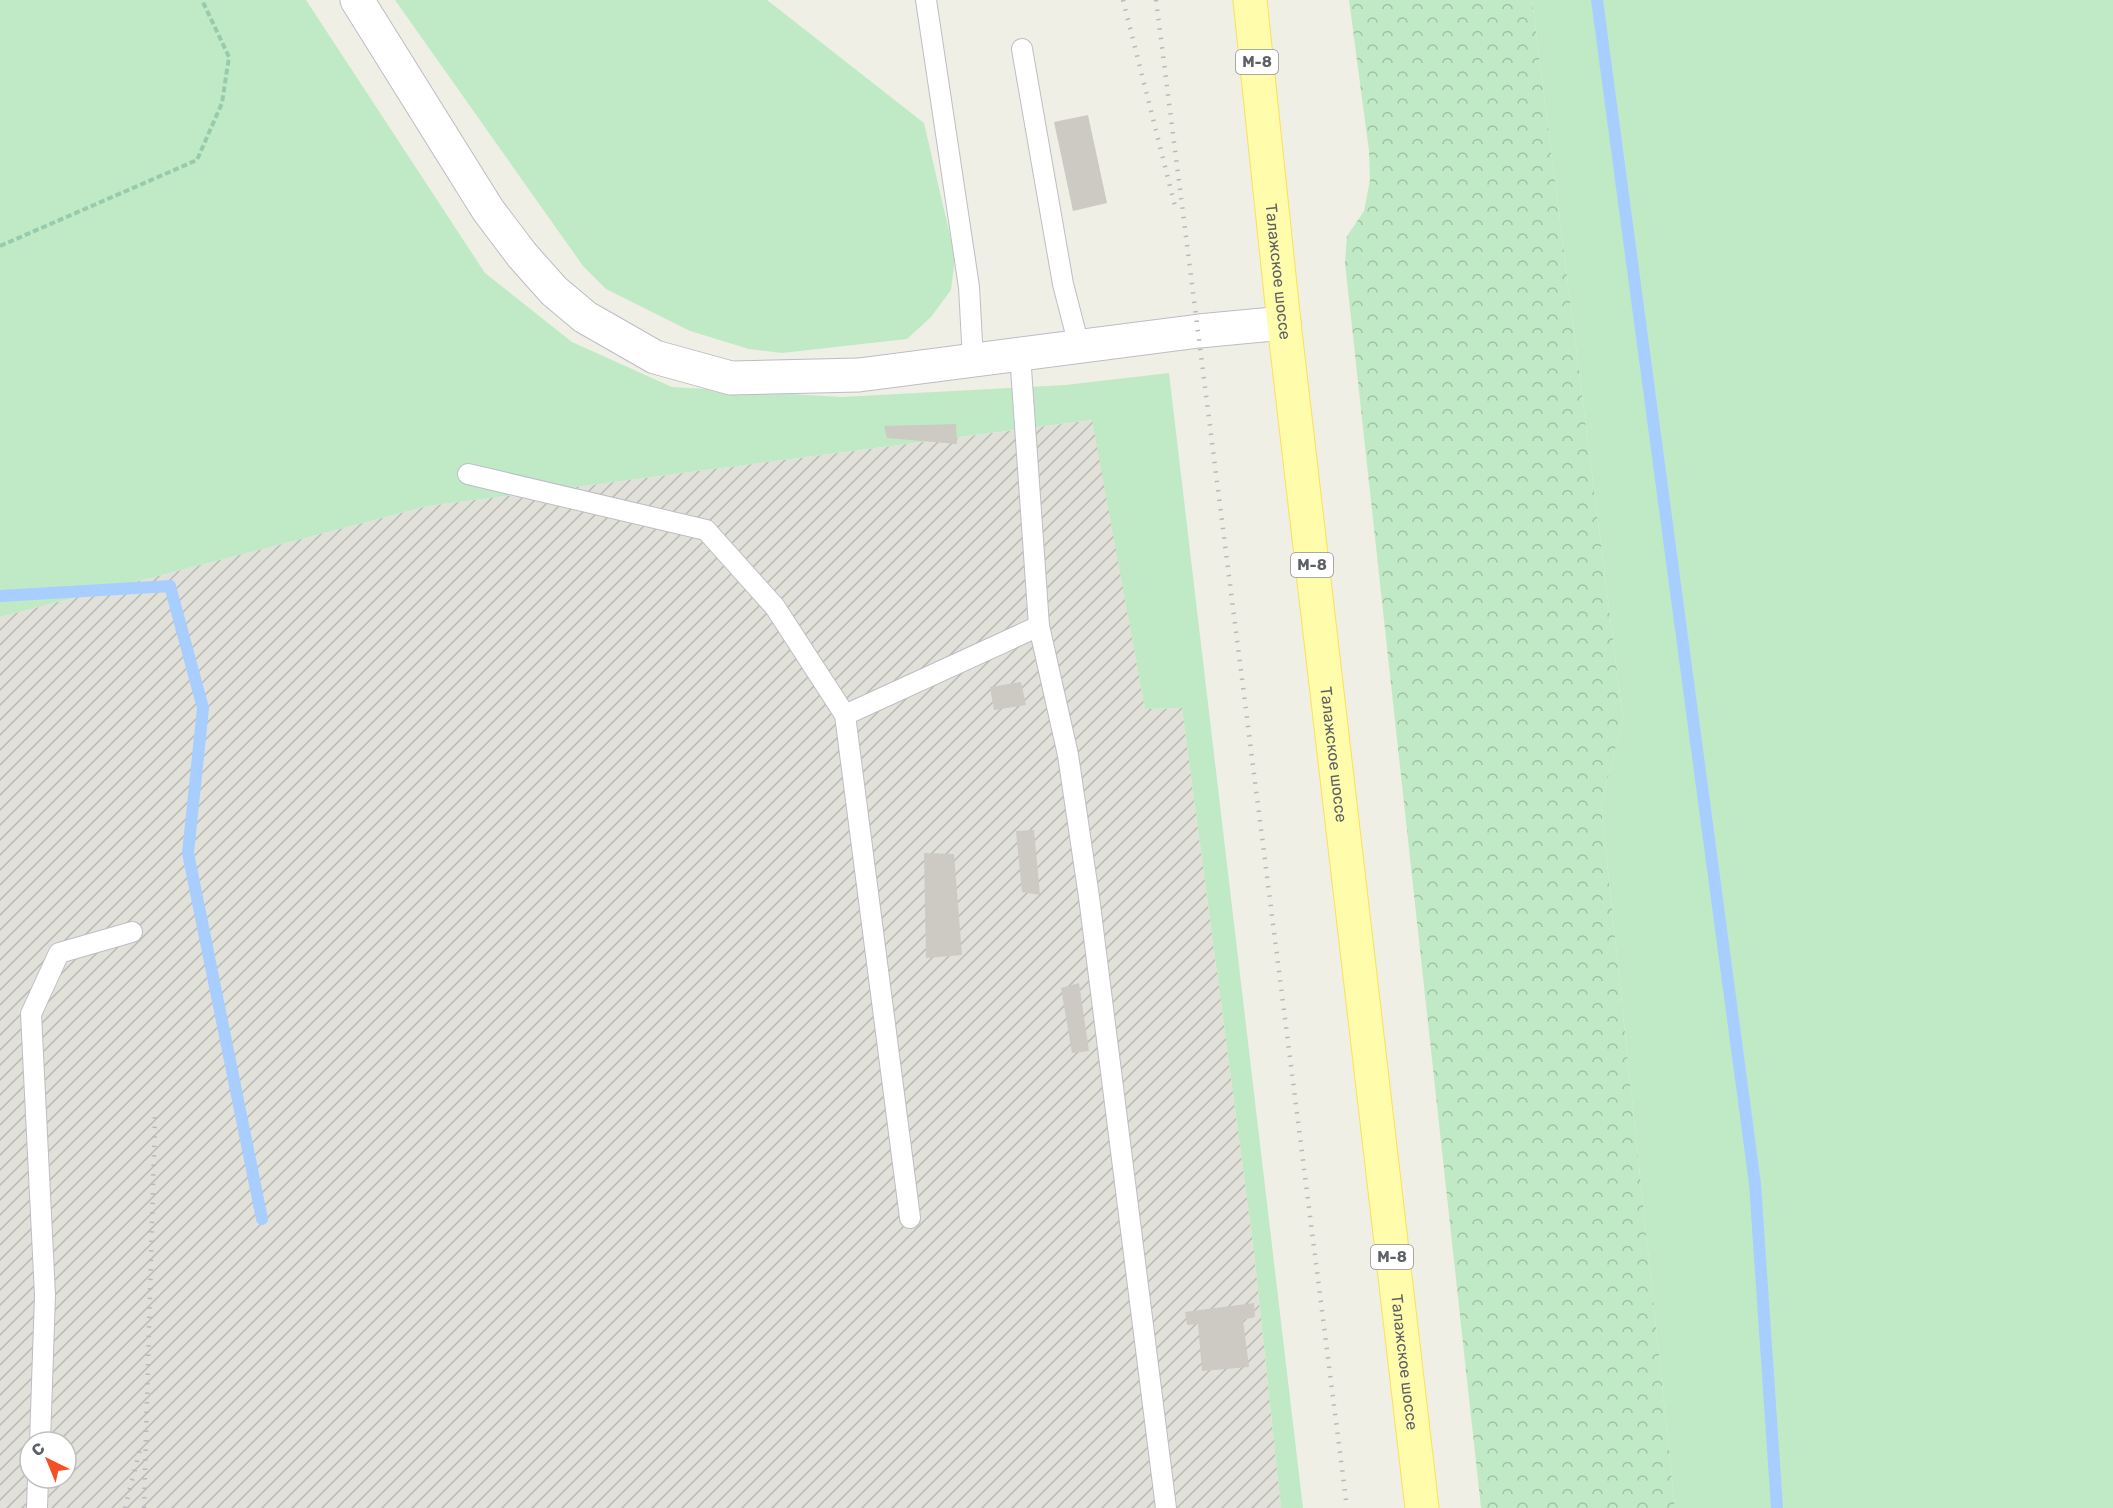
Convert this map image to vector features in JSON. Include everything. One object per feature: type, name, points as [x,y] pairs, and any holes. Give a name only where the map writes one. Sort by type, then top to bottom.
[{"type":"main road","name":"Талажское шоссе","points":[[1250,0],[1284,322],[1422,1508]]},
{"type":"street","points":[[357,0],[488,210],[554,291],[585,317],[655,357],[731,378],[859,375],[1284,322]]},
{"type":"lane","points":[[926,0],[969,287],[973,360]]},
{"type":"lane","points":[[1022,49],[1063,284],[1080,346]]},
{"type":"lane","points":[[1020,354],[1039,627],[1068,755],[1089,897],[1166,1508]]},
{"type":"lane","points":[[468,474],[706,531],[775,607],[845,715],[910,1218]]},
{"type":"lane","points":[[845,715],[1039,627]]},
{"type":"lane","points":[[40,1430],[45,1295],[32,1014],[59,953],[132,932]]},
{"type":"lane","points":[[37,1508],[38,1490]]},
{"type":"path","points":[[0,246],[197,160],[222,103],[229,57],[202,0]]},
{"type":"shaded area","points":[[1093,420],[1145,709],[1182,708],[1254,1252],[1281,1508],[0,1508],[0,617],[428,506]]},
{"type":"green space","points":[[0,0],[306,0],[485,273],[572,342],[672,387],[841,397],[1065,385],[1169,373],[1303,1508],[1281,1508],[1254,1252],[1182,708],[1145,709],[1092,420],[428,506],[0,617]]},
{"type":"green space","points":[[395,0],[767,0],[924,123],[955,257],[951,290],[931,317],[907,339],[782,353],[749,349],[690,331],[606,289],[583,266]]},
{"type":"green space","points":[[1349,0],[1532,0],[1623,719],[1601,805],[1675,1508],[1481,1508],[1345,263],[1347,236],[1364,211],[1370,180],[1369,151]]},
{"type":"green space","points":[[1532,0],[2113,0],[2113,1508],[1675,1508],[1601,805],[1623,719]]},
{"type":"building","points":[[1088,115],[1107,203],[1073,211],[1054,122]]},
{"type":"building","points":[[956,424],[957,444],[887,438],[884,426]]},
{"type":"building","points":[[1021,682],[1026,705],[994,710],[990,687]]},
{"type":"building","points":[[1034,830],[1040,895],[1022,892],[1016,831]]},
{"type":"building","points":[[924,853],[954,854],[962,955],[926,958]]},
{"type":"building","points":[[1079,983],[1089,1051],[1072,1053],[1061,988]]},
{"type":"building","points":[[1254,1303],[1255,1317],[1243,1320],[1249,1367],[1202,1371],[1198,1324],[1187,1325],[1185,1312]]},
{"type":"waterway","points":[[1597,0],[1755,1184],[1777,1508]]},
{"type":"waterway","points":[[0,596],[170,586],[203,708],[188,853],[262,1219]]},
{"type":"railway","points":[[1123,0],[1176,210]]},
{"type":"railway","points":[[1156,0],[1347,1508]]},
{"type":"railway","points":[[144,1508],[155,1116]]},
{"type":"railway","points":[[125,1508],[140,1449]]}]
